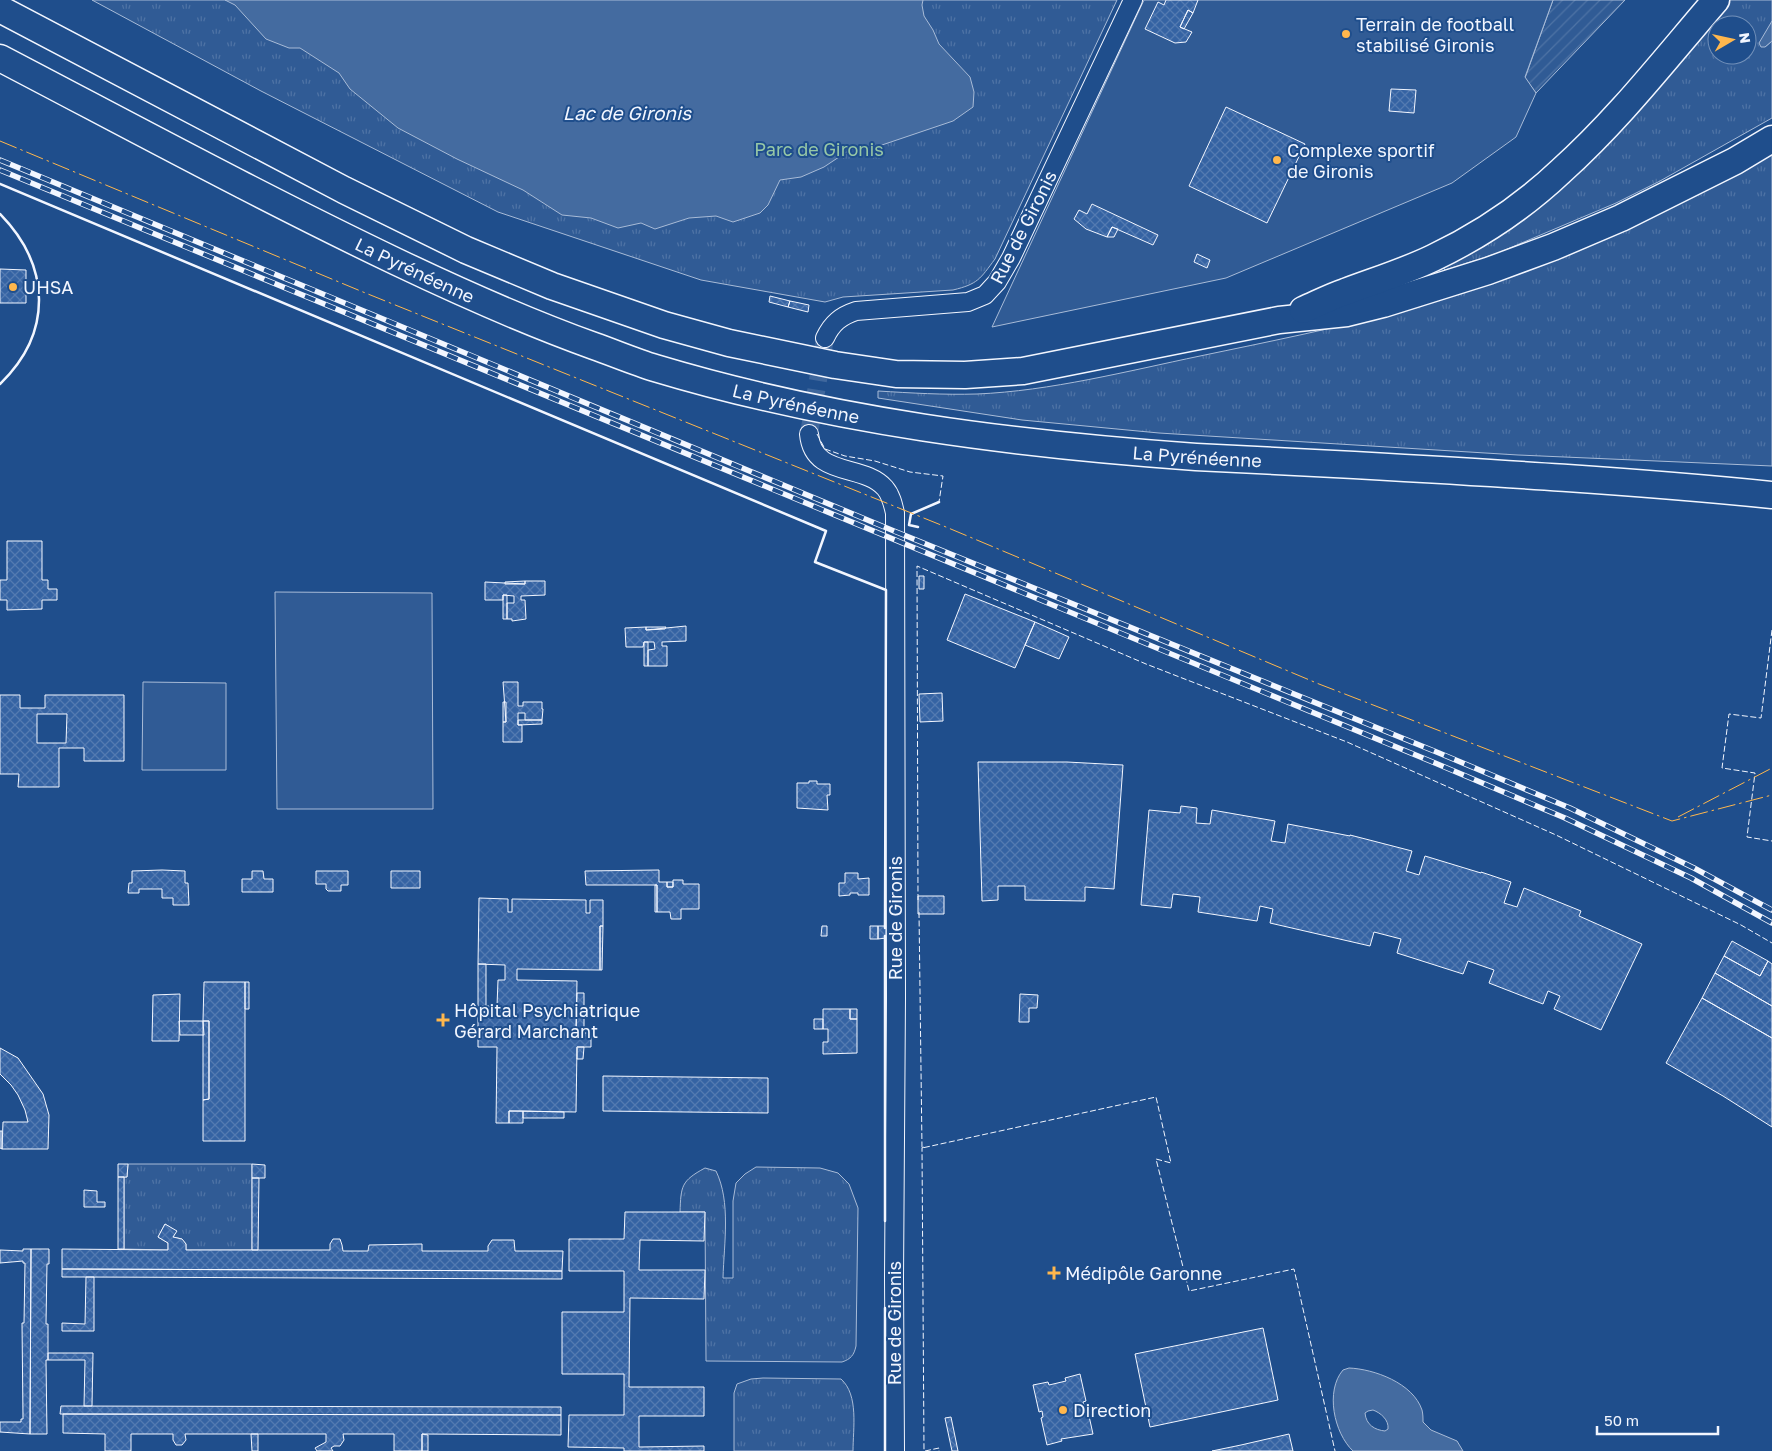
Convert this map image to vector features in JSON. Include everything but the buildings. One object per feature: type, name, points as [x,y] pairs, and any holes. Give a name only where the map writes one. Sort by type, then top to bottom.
[{"type":"highway","points":[[1279,320],[1344,292],[1388,278],[1433,258],[1472,237],[1512,211],[1561,172],[1592,142],[1716,0]]},
{"type":"highway","points":[[0,10],[344,190],[466,250],[552,286],[664,325],[729,343],[835,365],[896,374],[965,375],[1023,371],[1279,320],[1347,313],[1383,304],[1488,271],[1553,247],[1621,218],[1735,162],[1772,139]]},
{"type":"highway","name":"La Pyrénéenne","points":[[0,58],[323,227],[459,292],[548,329],[652,367],[722,386],[801,406],[879,420],[954,432],[1080,447],[1197,457],[1663,484]]},
{"type":"highway","points":[[1663,484],[1772,480]]},
{"type":"highway","points":[[1663,484],[1772,495]]},
{"type":"street","name":"Rue de Gironis","points":[[825,338],[830,326],[844,315],[856,310],[968,302],[985,295],[997,282],[1132,0]]},
{"type":"street","name":"Rue de Gironis","points":[[809,434],[810,445],[815,454],[823,461],[874,480],[883,486],[890,496],[895,513],[895,1451]]},
{"type":"green space","name":"Parc de Gironis","points":[[92,0],[1117,0],[995,259],[982,276],[973,283],[953,290],[843,297],[825,302],[701,280],[498,212],[261,91]]},
{"type":"green space","name":"Complexe sportif de Gironis","points":[[1144,0],[1553,0],[1525,77],[1536,93],[1516,137],[1452,183],[1226,278],[992,327]]},
{"type":"green space","points":[[1553,0],[1625,0],[1536,93],[1525,78]]},
{"type":"green space","points":[[1730,0],[1772,0],[1772,21],[1765,47],[1772,41],[1772,118],[1660,181],[1616,203],[1498,253],[1445,270],[1443,267],[1697,37],[1707,26],[1707,65],[1757,65],[1757,15],[1717,15]]},
{"type":"green space","points":[[1772,152],[1772,466],[1518,455],[1159,433],[1022,420],[878,398],[878,391],[977,394],[1061,385],[1300,335],[1399,311]]},
{"type":"green space","points":[[275,592],[432,593],[433,809],[277,809]]},
{"type":"green space","points":[[143,682],[226,683],[226,770],[142,770]]},
{"type":"green space","points":[[128,1164],[252,1164],[252,1250],[186,1250],[186,1244],[182,1239],[173,1237],[176,1231],[165,1224],[158,1237],[168,1243],[168,1250],[124,1249],[124,1177],[127,1177]]},
{"type":"green space","points":[[756,1167],[820,1168],[838,1173],[849,1184],[858,1208],[856,1346],[852,1356],[845,1361],[706,1361],[705,1212],[680,1212],[682,1190],[691,1177],[705,1168],[716,1171],[724,1196],[726,1223],[723,1278],[733,1278],[733,1201],[736,1183]]},
{"type":"green space","points":[[751,1379],[841,1379],[847,1386],[853,1403],[853,1451],[734,1451],[734,1393],[737,1384]]},
{"type":"water","name":"Lac de Gironis","points":[[225,0],[923,0],[924,16],[939,44],[970,77],[974,92],[973,107],[953,121],[876,147],[851,149],[824,167],[801,177],[780,180],[768,205],[760,213],[733,222],[716,216],[689,218],[655,229],[641,223],[618,228],[591,218],[562,215],[523,190],[457,159],[398,128],[350,89],[339,73],[300,48],[289,48],[266,39],[235,5]]},
{"type":"water","points":[[1772,21],[1772,41],[1765,47],[1761,47],[1759,43]]},
{"type":"water","points":[[1349,1368],[1370,1371],[1402,1385],[1417,1400],[1422,1410],[1423,1422],[1431,1430],[1457,1441],[1463,1451],[1353,1451],[1341,1434],[1334,1412],[1334,1389],[1337,1379],[1343,1370]],"holes":[[[1373,1410],[1384,1417],[1388,1429],[1385,1431],[1369,1424],[1365,1413]]]},
{"type":"tunnel","points":[[809,434],[825,338]]},
{"type":"railway","points":[[0,160],[894,531],[1570,808],[1694,868],[1772,910]]},
{"type":"railway","points":[[0,170],[1565,818],[1691,878],[1772,923]]},
{"type":"fence","points":[[817,434],[825,449],[845,456],[875,461],[910,472],[943,476],[939,502]]},
{"type":"fence","points":[[918,900],[917,566],[1146,664],[1347,742],[1556,835],[1741,925],[1772,943]]},
{"type":"fence","points":[[1772,630],[1761,718],[1729,714],[1722,768],[1755,773],[1747,837],[1772,841]]},
{"type":"fence","points":[[919,912],[922,1148],[1156,1097],[1171,1163],[1156,1159],[1189,1291],[1294,1269],[1335,1451]]},
{"type":"fence","points":[[924,1147],[922,1148],[924,1451]]},
{"type":"fence","points":[[925,1451],[939,1448],[939,1451]]},
{"type":"wall","points":[[0,184],[826,531],[815,562],[886,590],[885,928]]},
{"type":"wall","points":[[0,214],[17,234],[29,255],[36,277],[39,299],[37,322],[30,343],[17,364],[0,384]]},
{"type":"wall","points":[[918,527],[909,525],[911,514],[939,502]]},
{"type":"wall","points":[[885,936],[885,1221]]},
{"type":"wall","points":[[885,1308],[885,1451]]},
{"type":"power","points":[[0,141],[363,292],[946,527],[1319,684],[1672,821],[1772,795]]},
{"type":"power","points":[[1678,817],[1772,768]]},
{"type":"place","name":"Terrain de football stabilisé Gironis","points":[[1346,34]]},
{"type":"place","name":"Complexe sportif de Gironis","points":[[1277,160]]},
{"type":"place","name":"UHSA","points":[[13,287]]},
{"type":"place","name":"Hôpital Psychiatrique Gérard Marchant","points":[[443,1020]]},
{"type":"place","name":"Médipôle Garonne","points":[[1054,1273]]},
{"type":"place","name":"Direction","points":[[1063,1410]]}]
